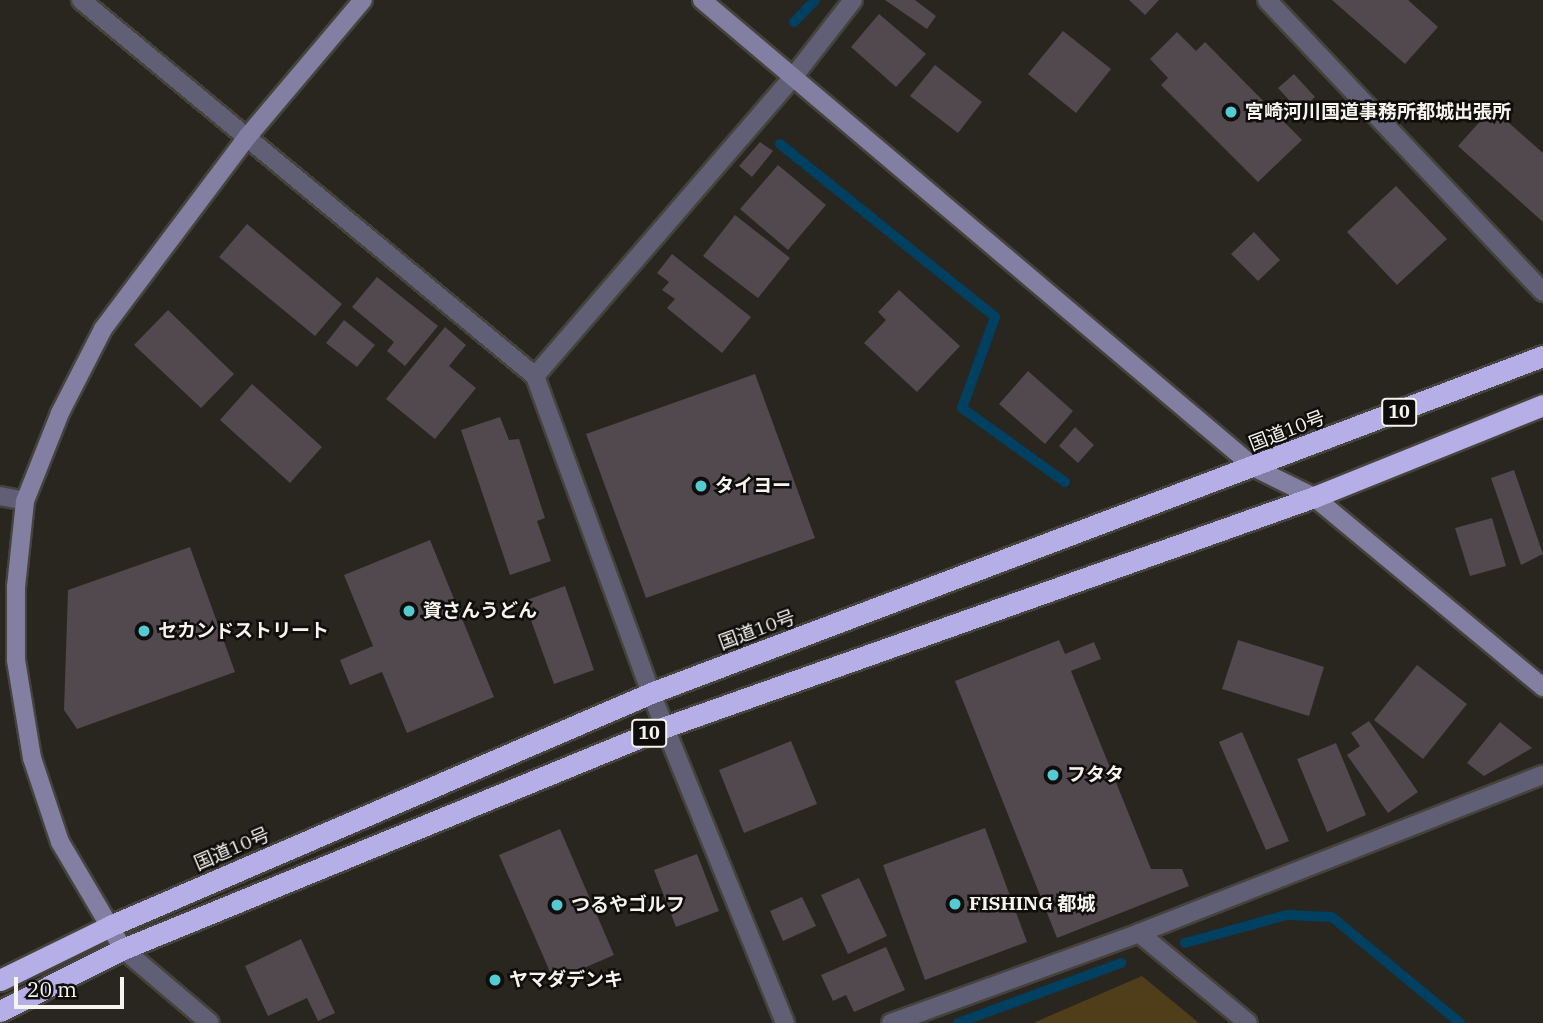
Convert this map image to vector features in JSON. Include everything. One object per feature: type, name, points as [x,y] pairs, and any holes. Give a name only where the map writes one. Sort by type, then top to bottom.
[{"type":"highway","name":"国道10号","points":[[0,980],[110,926],[652,693],[1255,468],[1543,356]]},
{"type":"highway","name":"10","points":[[0,1011],[123,949],[665,727],[1314,497],[1543,405]]},
{"type":"street","points":[[81,0],[536,376],[665,727],[785,1023]]},
{"type":"street","points":[[210,1023],[123,949],[60,842],[32,758],[16,660],[16,587],[25,501],[60,413],[103,329],[248,136],[363,0]]},
{"type":"street","points":[[702,0],[1255,468],[1314,497],[1543,687]]},
{"type":"street","points":[[536,376],[794,76],[853,0]]},
{"type":"street","points":[[1267,0],[1543,292]]},
{"type":"street","points":[[0,496],[25,501]]},
{"type":"street","points":[[891,1023],[1139,933],[1543,775]]},
{"type":"street","points":[[1139,933],[1248,1023]]},
{"type":"shaded area","points":[[1142,976],[1199,1023],[1033,1023]]},
{"type":"building","points":[[885,0],[915,0],[936,16],[927,29]]},
{"type":"building","points":[[1129,0],[1159,0],[1145,15]]},
{"type":"building","points":[[1332,0],[1408,0],[1438,27],[1405,64]]},
{"type":"building","points":[[879,14],[926,54],[896,87],[851,47]]},
{"type":"building","points":[[1063,31],[1111,69],[1076,113],[1028,74]]},
{"type":"building","name":"宮崎河川国道事務所都城出張所","points":[[1177,32],[1196,51],[1205,42],[1302,140],[1258,182],[1161,85],[1168,78],[1150,59]]},
{"type":"building","points":[[935,65],[982,102],[958,133],[910,96]]},
{"type":"building","points":[[1294,74],[1315,97],[1299,111],[1278,88]]},
{"type":"building","points":[[1492,108],[1543,153],[1543,222],[1458,146]]},
{"type":"building","points":[[760,142],[773,151],[752,177],[739,166]]},
{"type":"building","points":[[778,165],[826,205],[788,250],[740,209]]},
{"type":"building","points":[[1396,186],[1447,239],[1397,285],[1347,232]]},
{"type":"building","points":[[735,215],[790,258],[758,298],[703,256]]},
{"type":"building","points":[[247,224],[342,304],[315,336],[219,257]]},
{"type":"building","points":[[1254,232],[1280,260],[1258,281],[1231,254]]},
{"type":"building","points":[[672,254],[751,317],[722,353],[667,308],[675,299],[662,290],[669,282],[657,273]]},
{"type":"building","points":[[377,277],[438,326],[405,366],[387,351],[394,342],[352,307]]},
{"type":"building","points":[[899,290],[960,346],[917,392],[864,343],[886,320],[878,312]]},
{"type":"building","points":[[168,310],[234,374],[201,408],[134,345]]},
{"type":"building","points":[[344,320],[375,345],[357,367],[326,343]]},
{"type":"building","points":[[445,327],[466,345],[449,366],[476,388],[435,439],[386,399]]},
{"type":"building","points":[[1028,371],[1073,411],[1045,444],[999,404]]},
{"type":"building","name":"タイヨー","points":[[755,374],[815,538],[646,598],[586,434]]},
{"type":"building","points":[[252,384],[322,447],[290,483],[220,420]]},
{"type":"building","points":[[500,417],[509,440],[519,439],[545,518],[537,521],[551,561],[510,575],[461,430]]},
{"type":"building","points":[[1075,427],[1094,445],[1078,463],[1059,446]]},
{"type":"building","points":[[1514,470],[1543,554],[1521,565],[1491,478]]},
{"type":"building","points":[[1492,518],[1506,566],[1470,576],[1455,528]]},
{"type":"building","name":"資さんうどん","points":[[430,540],[494,697],[407,733],[382,672],[350,685],[340,660],[373,646],[344,575]]},
{"type":"building","name":"セカンドストリート","points":[[190,547],[235,672],[77,729],[64,710],[68,590]]},
{"type":"building","points":[[565,586],[594,670],[554,684],[524,601]]},
{"type":"building","name":"フタタ","points":[[1059,640],[1065,654],[1094,642],[1101,659],[1071,671],[1151,869],[1182,869],[1189,886],[1057,938],[955,681]]},
{"type":"building","points":[[1238,640],[1324,667],[1309,716],[1222,689]]},
{"type":"building","points":[[1417,665],[1467,704],[1423,759],[1374,720]]},
{"type":"building","points":[[1369,721],[1418,792],[1388,813],[1347,755],[1360,746],[1351,733]]},
{"type":"building","points":[[1500,722],[1532,748],[1484,776],[1467,763]]},
{"type":"building","points":[[1242,732],[1289,841],[1266,850],[1219,742]]},
{"type":"building","points":[[791,741],[817,804],[744,833],[719,770]]},
{"type":"building","points":[[1336,743],[1366,815],[1327,832],[1297,759]]},
{"type":"building","name":"FISHING 都城","points":[[985,828],[1027,942],[925,980],[883,865]]},
{"type":"building","name":"つるやゴルフ","points":[[560,829],[614,955],[554,981],[499,855]]},
{"type":"building","points":[[697,854],[719,911],[676,927],[654,870]]},
{"type":"building","points":[[859,878],[887,936],[848,954],[821,895]]},
{"type":"building","points":[[802,897],[816,926],[783,941],[770,911]]},
{"type":"building","points":[[301,939],[335,1013],[318,1021],[307,998],[268,1016],[245,966]]},
{"type":"building","points":[[886,947],[905,990],[854,1012],[846,995],[833,1001],[821,975]]},
{"type":"waterway","points":[[794,22],[815,0]]},
{"type":"waterway","points":[[780,144],[995,317],[962,408],[1065,482]]},
{"type":"waterway","points":[[1185,943],[1287,915],[1332,917],[1460,1023]]},
{"type":"waterway","points":[[958,1023],[1121,963]]},
{"type":"place","name":"宮崎河川国道事務所都城出張所","points":[[1231,112]]},
{"type":"place","name":"タイヨー","points":[[701,486]]},
{"type":"place","name":"資さんうどん","points":[[409,611]]},
{"type":"place","name":"セカンドストリート","points":[[144,631]]},
{"type":"place","name":"フタタ","points":[[1053,775]]},
{"type":"place","name":"FISHING 都城","points":[[955,904]]},
{"type":"place","name":"つるやゴルフ","points":[[557,905]]},
{"type":"place","name":"ヤマダデンキ","points":[[495,980]]}]
